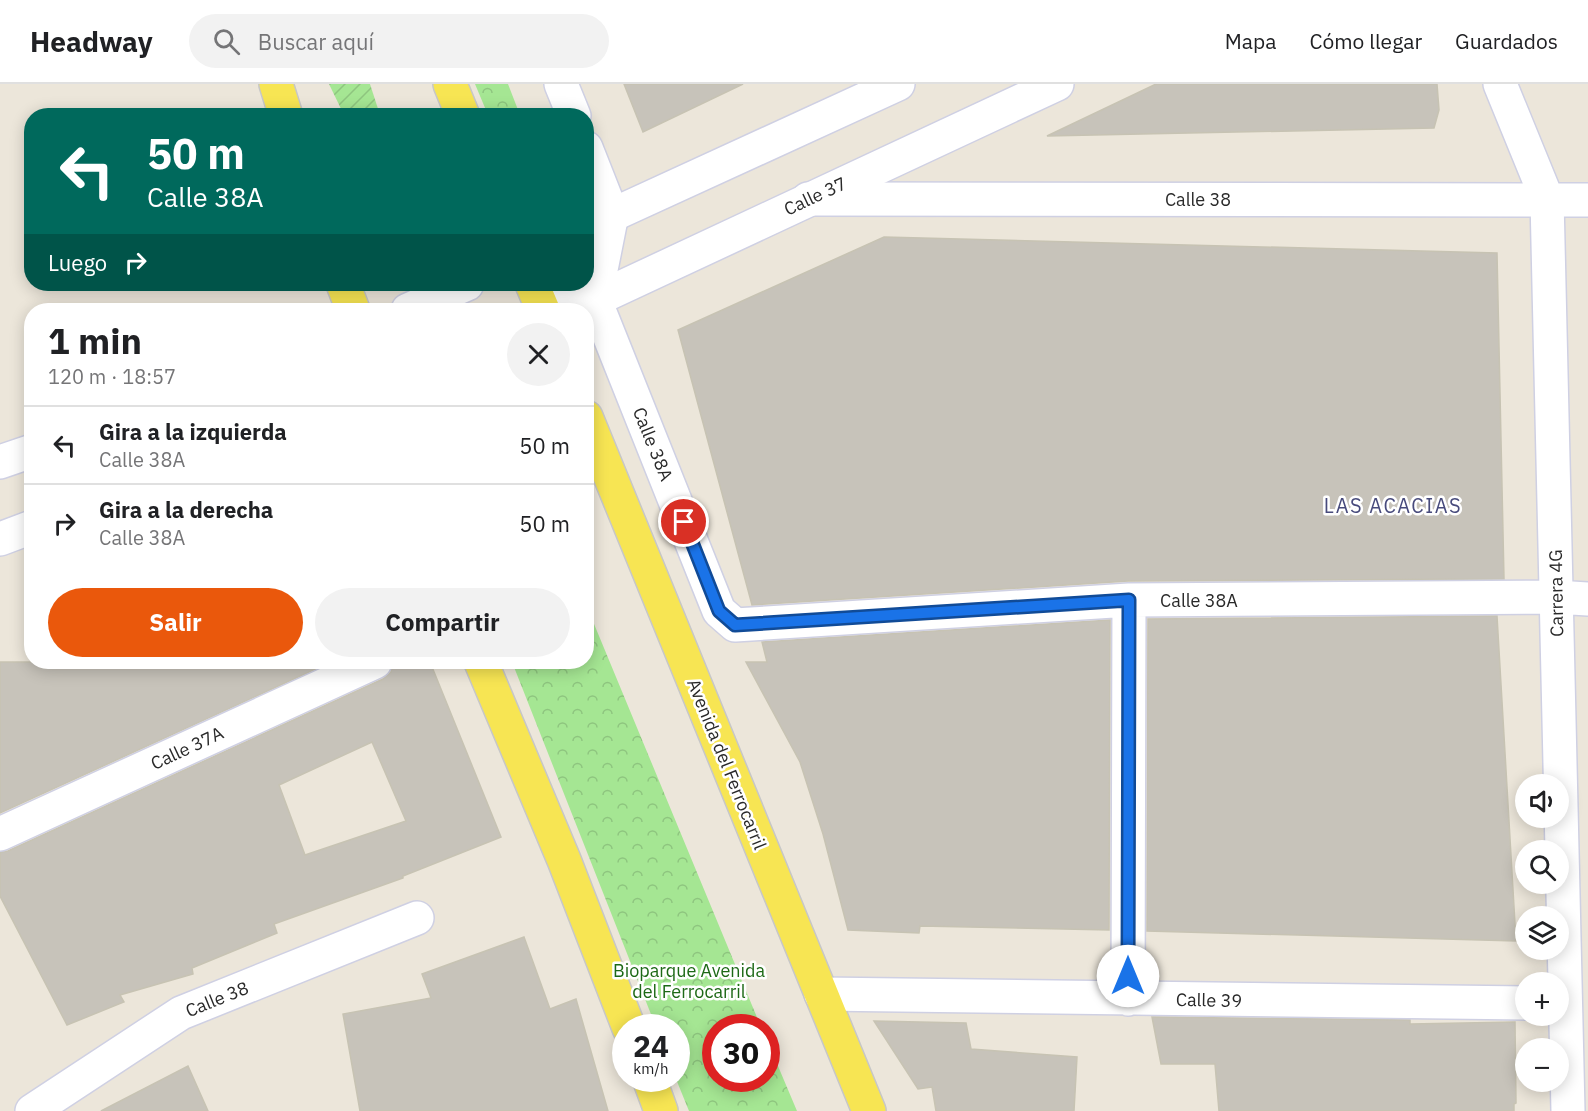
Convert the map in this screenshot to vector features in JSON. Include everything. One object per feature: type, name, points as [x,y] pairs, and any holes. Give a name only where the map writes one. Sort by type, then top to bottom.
[{"type":"main road","points":[[276,84],[284,108]]},
{"type":"main road","points":[[450,84],[460,108]]},
{"type":"main road","name":"Avenida del Ferrocarril","points":[[594,437],[868,1111]]},
{"type":"main road","points":[[484,669],[564,860],[624,1014]]},
{"type":"main road","points":[[654,1092],[661,1111]]},
{"type":"street","points":[[561,84],[571,108]]},
{"type":"street","points":[[594,235],[599,220],[898,84]]},
{"type":"street","name":"Carrera 4G","points":[[1500,84],[1547,199],[1572,598],[1571,1003],[1568,1111]]},
{"type":"street","name":"Calle 37","points":[[580,298],[808,199],[1055,85]]},
{"type":"street","points":[[594,192],[599,220],[594,241]]},
{"type":"street","name":"Calle 38","points":[[808,199],[1588,200]]},
{"type":"street","points":[[424,303],[451,291]]},
{"type":"street","name":"Calle 38A","points":[[594,330],[719,611],[735,625],[1129,600],[1572,598]]},
{"type":"street","points":[[0,462],[24,454]]},
{"type":"street","points":[[0,539],[24,530]]},
{"type":"street","points":[[1128,999],[1129,600]]},
{"type":"street","name":"Calle 37A","points":[[0,834],[360,669]]},
{"type":"street","name":"Calle 38","points":[[32,1111],[181,1013],[417,918]]},
{"type":"street","name":"Calle 39","points":[[821,994],[1515,1003]]},
{"type":"green space","points":[[329,84],[370,84],[378,108],[341,108]]},
{"type":"green space","points":[[475,84],[508,84],[517,108],[485,108]]},
{"type":"green space","name":"Bioparque Avenida del Ferrocarril","points":[[594,624],[756,1014],[702,1014],[702,1092],[780,1092],[780,1071],[797,1111],[689,1111],[681,1092],[690,1092],[690,1014],[651,1014],[515,669],[594,669]]},
{"type":"building","points":[[624,84],[743,84],[643,132]]},
{"type":"building","points":[[1156,84],[1437,84],[1439,110],[1434,128],[1047,136]]},
{"type":"building","points":[[884,237],[1497,253],[1504,579],[1128,581],[752,605],[678,330]]},
{"type":"building","points":[[1497,616],[1515,941],[1147,931],[1148,619]]},
{"type":"building","points":[[1110,620],[1109,930],[920,926],[919,933],[848,930],[823,834],[800,762],[746,662],[767,662],[762,642]]},
{"type":"building","points":[[0,662],[24,662],[24,669],[316,669],[0,813]]},
{"type":"building","points":[[392,669],[433,669],[501,837],[403,876],[403,878],[274,924],[277,933],[192,968],[193,974],[120,995],[124,1002],[67,1025],[0,896],[0,852],[8,851],[383,679]],"holes":[[[372,742],[406,821],[305,855],[279,785]]]},
{"type":"building","points":[[524,937],[550,1009],[576,999],[608,1111],[360,1111],[343,1014],[431,998],[422,974]]},
{"type":"building","points":[[1152,1017],[1410,1020],[1410,1024],[1515,1022],[1516,1103],[1514,1111],[1219,1111],[1215,1064],[1161,1064]]},
{"type":"building","points":[[874,1021],[966,1023],[971,1049],[1077,1057],[1074,1111],[936,1111],[932,1087],[918,1089]]},
{"type":"building","points":[[188,1066],[208,1111],[101,1111]]},
{"type":"district","name":"LAS ACACIAS","points":[[1393,505]]},
{"type":"route","points":[[684,522],[719,611],[735,625],[1129,600],[1128,976]]}]
